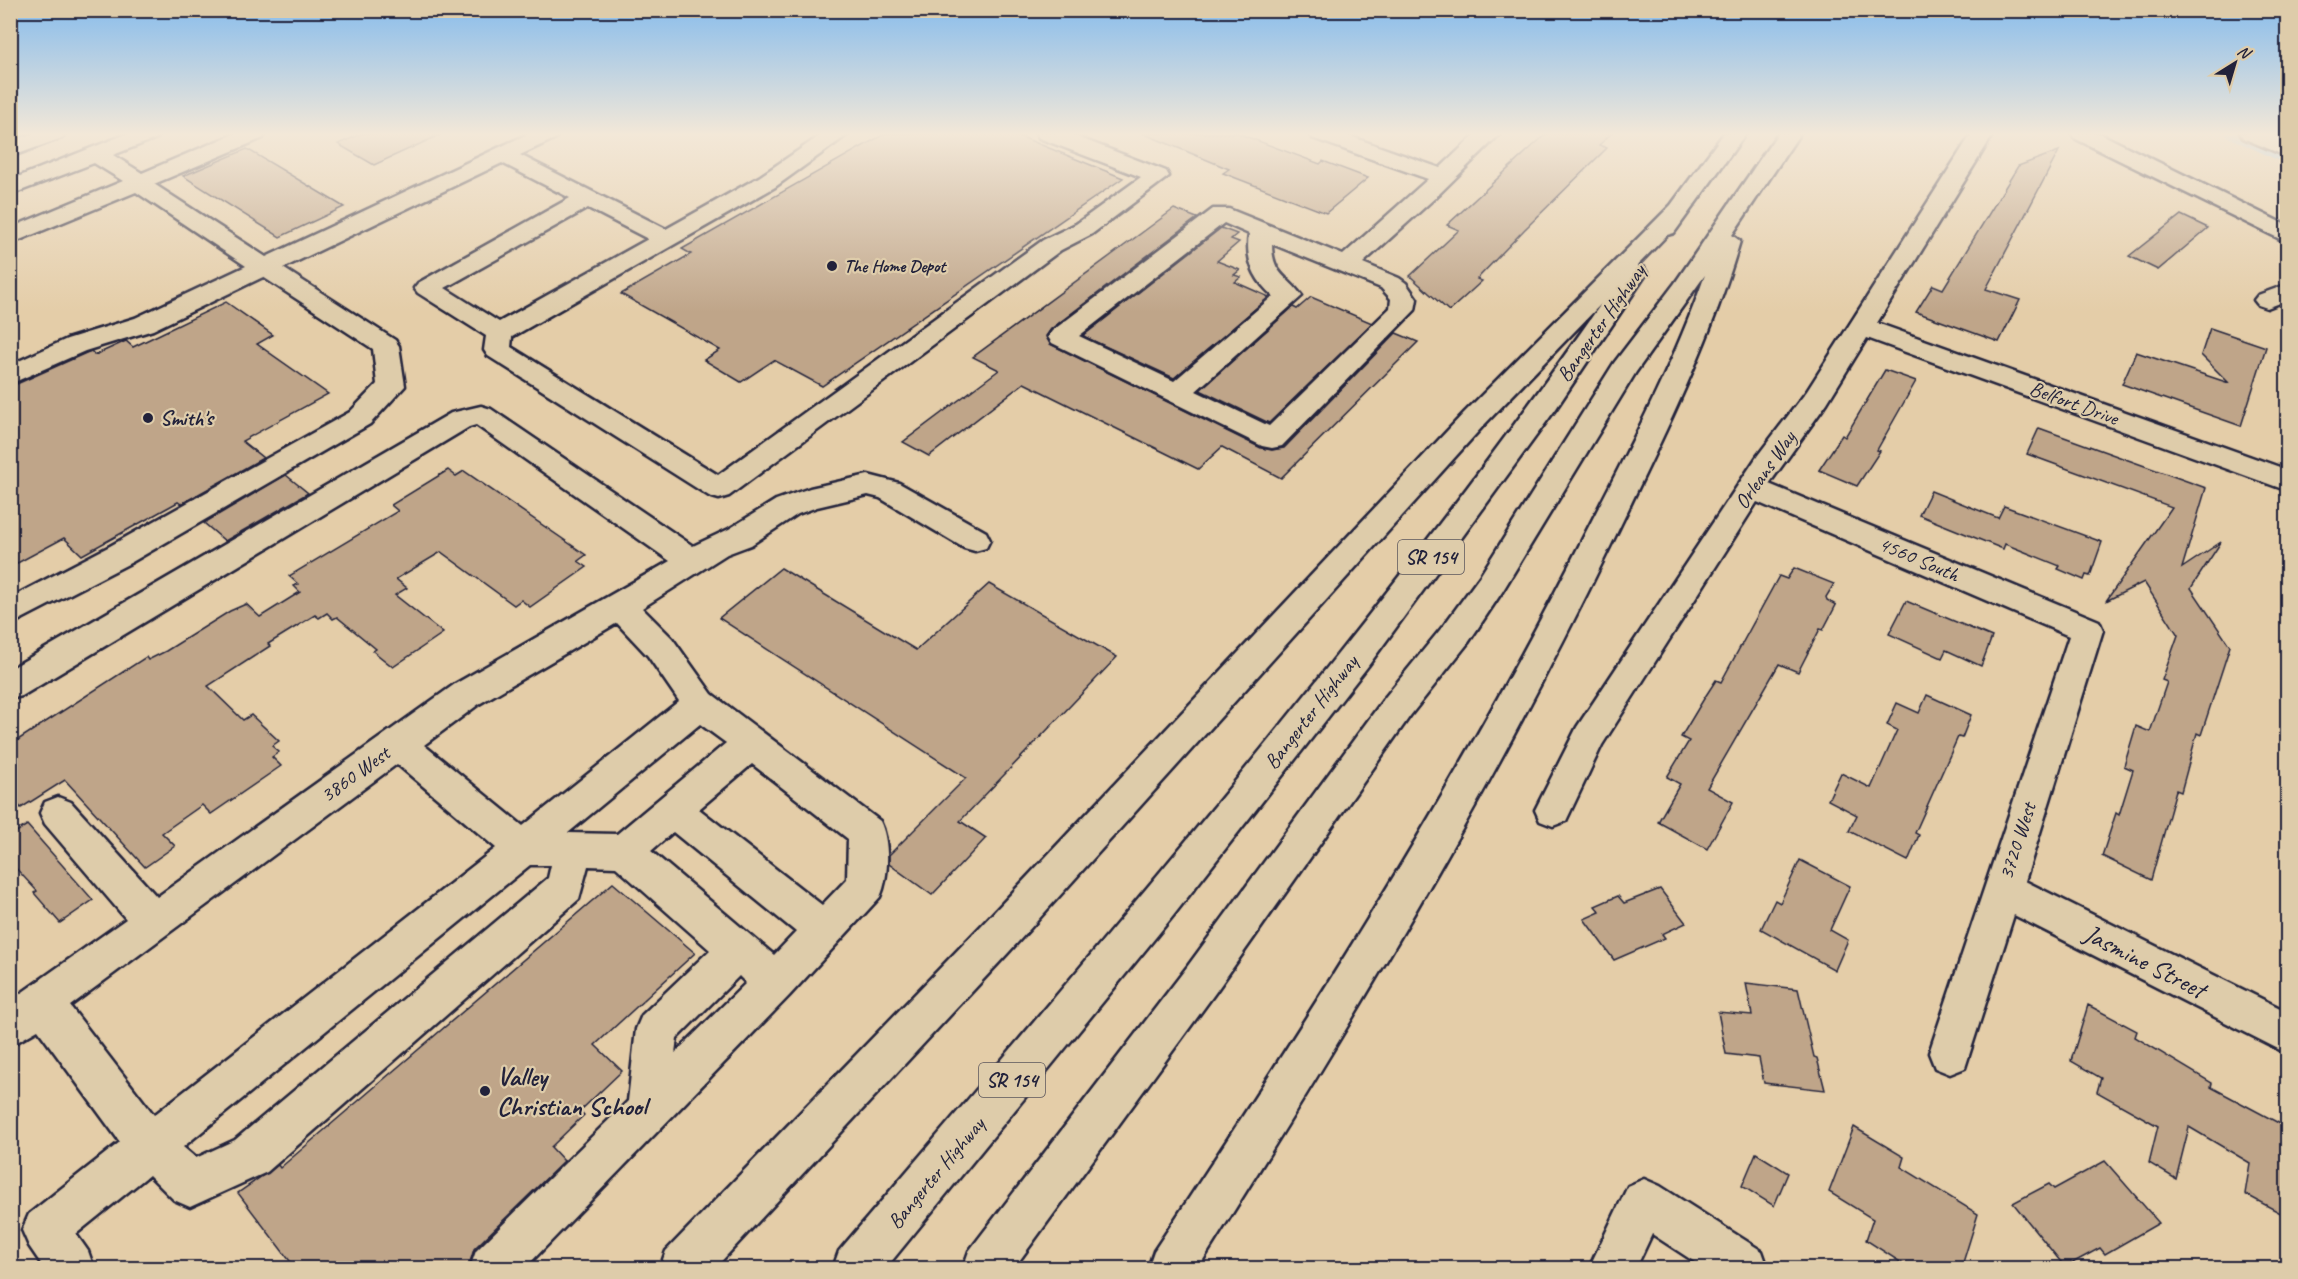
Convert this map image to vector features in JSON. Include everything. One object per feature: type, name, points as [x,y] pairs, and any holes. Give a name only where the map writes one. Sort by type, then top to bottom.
[{"type":"main road","points":[[10,237],[114,193]]},
{"type":"main road","points":[[10,613],[121,554],[360,418],[391,386],[386,346],[151,193]]},
{"type":"main road","points":[[10,376],[76,345],[144,324],[417,193]]},
{"type":"main road","points":[[582,193],[588,198],[667,239]]},
{"type":"main road","points":[[499,333],[747,193]]},
{"type":"main road","points":[[499,333],[497,350],[718,489],[1052,245],[1084,228],[1134,193]]},
{"type":"main road","points":[[1346,265],[1426,193]]},
{"type":"main road","name":"Bangerter Highway","points":[[856,1269],[1168,892],[1302,724],[1498,468],[1691,193]]},
{"type":"main road","name":"SR 154","points":[[986,1269],[1201,980],[1398,706],[1456,634],[1491,584],[1624,369],[1749,193]]},
{"type":"main road","name":"Orleans Way","points":[[1553,810],[1589,737],[1751,488],[1817,397],[1945,193]]},
{"type":"main road","points":[[2201,193],[2288,236]]},
{"type":"main road","points":[[499,333],[427,288],[588,198]]},
{"type":"main road","points":[[683,1269],[1010,924],[1481,411],[1678,210]]},
{"type":"main road","points":[[1221,214],[1262,230],[1397,288],[1404,299],[1402,310],[1272,438],[1061,337],[1221,214]]},
{"type":"main road","points":[[1171,1269],[1382,933],[1536,666],[1681,369],[1712,291],[1735,214]]},
{"type":"main road","points":[[1177,393],[1289,296],[1267,276],[1260,260],[1262,230]]},
{"type":"main road","name":"Belfort Drive","points":[[1860,326],[2288,481]]},
{"type":"main road","points":[[10,686],[461,419],[473,415],[481,415],[704,554]]},
{"type":"main road","name":"3860 West","points":[[26,1014],[397,744],[490,680],[620,606],[704,554],[740,537],[788,507],[810,498],[868,484],[889,490],[975,540]]},
{"type":"main road","name":"4560 South","points":[[1751,488],[2087,630]]},
{"type":"main road","points":[[493,1269],[775,982],[866,885],[867,832],[700,704],[660,647],[620,606]]},
{"type":"main road","name":"3720 West","points":[[1950,1053],[2087,630]]},
{"type":"main road","points":[[71,1269],[45,1230],[700,704]]},
{"type":"main road","points":[[397,744],[523,848],[624,851],[775,982]]},
{"type":"main road","points":[[624,851],[750,744]]},
{"type":"main road","points":[[672,810],[824,930]]},
{"type":"main road","points":[[58,813],[153,921]]},
{"type":"main road","points":[[26,1014],[149,1145],[190,1184],[251,1156],[565,887],[573,849]]},
{"type":"main road","name":"Jasmine Street","points":[[2002,889],[2288,1034]]},
{"type":"main road","points":[[648,1112],[657,1029],[738,950]]},
{"type":"main road","points":[[1612,1269],[1644,1202],[1745,1269]]},
{"type":"building","points":[[210,193],[320,193],[344,207],[280,237]]},
{"type":"building","name":"The Home Depot","points":[[781,193],[1102,193],[822,386],[774,360],[741,382],[704,360],[720,350],[621,294],[691,254],[682,249]]},
{"type":"building","points":[[1274,193],[1350,193],[1326,213]]},
{"type":"building","points":[[1482,193],[1562,193],[1477,279],[1482,281],[1449,311],[1410,276],[1459,230],[1447,225]]},
{"type":"building","points":[[2002,193],[2037,193],[1986,289],[2020,300],[1999,342],[1916,312],[1933,285],[1943,289]]},
{"type":"building","points":[[1174,209],[1197,218],[1051,329],[1046,336],[1050,344],[1261,448],[1272,450],[1284,448],[1396,333],[1418,342],[1281,478],[1222,447],[1198,469],[1024,383],[929,456],[903,442],[999,370],[973,357]]},
{"type":"building","points":[[2181,215],[2208,228],[2158,270],[2129,256]]},
{"type":"building","points":[[1221,228],[1237,234],[1231,239],[1239,242],[1217,261],[1240,270],[1234,275],[1241,277],[1235,282],[1269,297],[1174,378],[1083,336]]},
{"type":"building","points":[[1311,297],[1372,323],[1269,423],[1200,390],[1293,307],[1297,309]]},
{"type":"building","name":"Smith's","points":[[226,302],[273,335],[257,344],[328,394],[242,441],[263,458],[181,504],[178,502],[82,555],[64,538],[10,567],[10,387],[91,351],[95,355],[126,341],[133,347]]},
{"type":"building","points":[[2210,328],[2266,347],[2241,426],[2122,384],[2136,352],[2229,383],[2201,355]]},
{"type":"building","points":[[1885,370],[1916,381],[1877,450],[1880,451],[1857,486],[1819,470],[1842,435],[1845,437]]},
{"type":"building","points":[[2039,428],[2206,488],[2182,568],[2221,542],[2191,588],[2230,646],[2201,735],[2197,733],[2181,792],[2176,790],[2151,880],[2102,856],[2116,813],[2119,815],[2133,770],[2124,766],[2136,726],[2150,732],[2167,682],[2162,680],[2178,635],[2144,582],[2106,601],[2172,507],[2027,454]]},
{"type":"building","points":[[448,470],[456,476],[464,471],[586,555],[578,561],[587,567],[530,607],[521,600],[514,605],[441,552],[396,579],[407,588],[395,595],[443,633],[393,667],[373,651],[376,649],[337,617],[333,619],[327,613],[319,618],[315,615],[268,644],[270,646],[208,686],[243,720],[251,715],[279,741],[272,746],[279,752],[272,757],[281,766],[211,814],[202,805],[162,833],[175,846],[145,867],[65,780],[21,808],[10,796],[10,745],[146,657],[148,660],[166,651],[230,611],[246,604],[260,617],[300,592],[294,586],[298,584],[289,576],[398,511],[391,505]]},
{"type":"building","points":[[286,475],[308,493],[225,541],[204,523]]},
{"type":"building","points":[[1931,491],[1998,518],[2004,506],[2102,542],[2090,576],[2086,575],[2084,580],[2058,569],[2060,566],[2005,544],[2003,549],[1919,515]]},
{"type":"building","points":[[781,568],[916,650],[989,584],[1117,657],[960,821],[986,838],[932,895],[889,864],[889,855],[966,778],[719,618]]},
{"type":"building","points":[[1794,568],[1834,584],[1826,597],[1836,605],[1823,630],[1820,629],[1798,672],[1779,664],[1707,788],[1733,802],[1707,849],[1658,822],[1680,784],[1667,777],[1689,741],[1681,737],[1705,697],[1716,680],[1721,682],[1779,576],[1787,579]]},
{"type":"building","points":[[1906,601],[1992,637],[1981,666],[1946,650],[1942,658],[1889,634]]},
{"type":"building","points":[[1927,695],[1971,715],[1962,738],[1958,737],[1915,833],[1919,835],[1908,861],[1849,831],[1857,815],[1828,800],[1841,773],[1871,788],[1897,730],[1887,725],[1897,703],[1919,713]]},
{"type":"building","points":[[27,825],[93,900],[60,923],[34,893],[37,891],[10,862],[10,836]]},
{"type":"building","points":[[1800,860],[1850,886],[1830,930],[1848,940],[1835,970],[1761,929],[1775,900],[1780,903]]},
{"type":"building","name":"Valley Christian School","points":[[613,883],[695,953],[595,1045],[622,1071],[580,1111],[584,1115],[551,1147],[564,1161],[474,1249],[468,1269],[296,1269],[238,1193],[278,1165],[280,1168]]},
{"type":"building","points":[[1660,889],[1686,923],[1662,934],[1665,938],[1614,960],[1584,919],[1600,912],[1595,906],[1618,896],[1624,903]]},
{"type":"building","points":[[1746,983],[1798,989],[1814,1057],[1817,1058],[1825,1090],[1764,1083],[1759,1058],[1726,1054],[1718,1012],[1752,1015]]},
{"type":"building","points":[[2088,1005],[2137,1031],[2135,1037],[2212,1083],[2211,1087],[2288,1128],[2288,1217],[2245,1194],[2250,1163],[2189,1127],[2176,1179],[2149,1163],[2158,1126],[2097,1092],[2101,1078],[2071,1061]]},
{"type":"building","points":[[1854,1127],[1904,1157],[1901,1167],[1978,1214],[1961,1269],[1911,1269],[1866,1240],[1873,1219],[1829,1192]]},
{"type":"building","points":[[1756,1153],[1788,1173],[1774,1206],[1742,1186]]},
{"type":"building","points":[[2105,1161],[2159,1223],[2105,1254],[2100,1248],[2065,1267],[2013,1203],[2049,1184],[2054,1189]]},
{"type":"place","name":"The Home Depot","points":[[832,266]]},
{"type":"place","name":"Smith's","points":[[148,418]]},
{"type":"place","name":"Valley Christian School","points":[[485,1091]]}]
